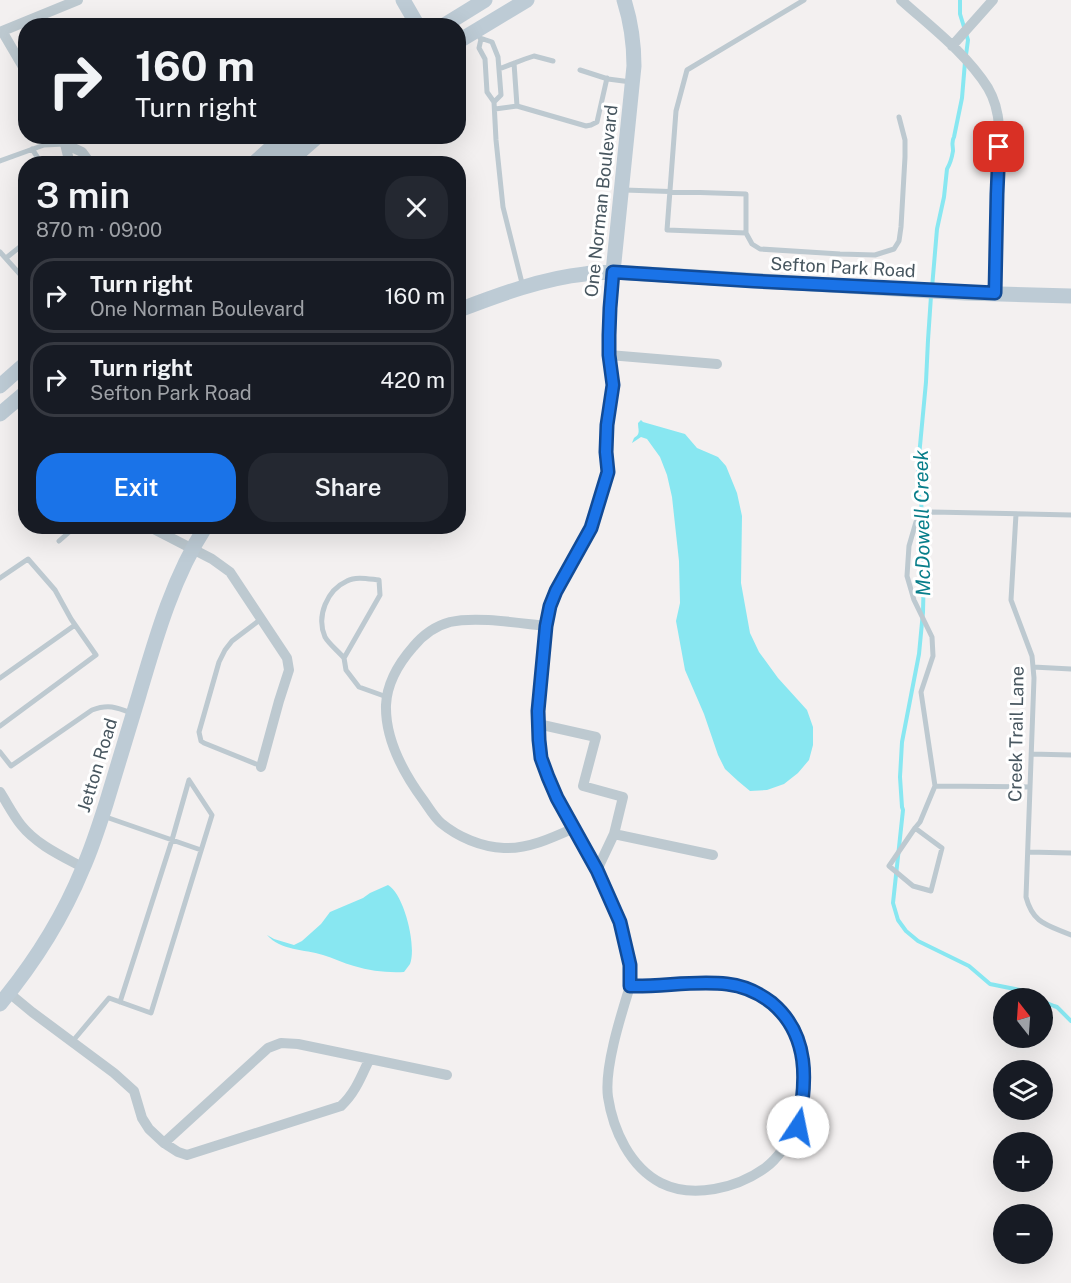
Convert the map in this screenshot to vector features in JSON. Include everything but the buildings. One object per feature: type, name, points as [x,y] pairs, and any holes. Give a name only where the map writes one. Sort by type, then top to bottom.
[{"type":"street","points":[[32,18],[78,0]]},
{"type":"street","points":[[404,0],[414,18]]},
{"type":"street","points":[[455,18],[485,0]]},
{"type":"street","points":[[466,39],[478,35],[527,0]]},
{"type":"street","name":"One Norman Boulevard","points":[[624,0],[634,47],[610,308],[609,355],[613,385],[607,425],[608,472],[591,528],[550,606],[538,711],[541,758],[548,777],[597,870],[624,935],[630,965],[630,986],[610,1065],[608,1096],[618,1132],[626,1150],[637,1165],[661,1183],[690,1191],[727,1186],[749,1178],[766,1168],[789,1142],[798,1127],[803,1102],[801,1049],[789,1021],[763,996],[742,986],[724,983],[630,986]]},
{"type":"street","points":[[901,0],[952,46],[989,90],[998,119],[999,147],[995,293]]},
{"type":"street","points":[[952,46],[993,0]]},
{"type":"street","points":[[18,23],[1,30],[18,59]]},
{"type":"street","points":[[69,144],[85,156]]},
{"type":"street","points":[[262,156],[275,144]]},
{"type":"street","points":[[278,156],[293,144]]},
{"type":"street","points":[[295,156],[309,144]]},
{"type":"street","points":[[466,307],[558,279],[586,273],[613,272]]},
{"type":"street","name":"Sefton Park Road","points":[[613,272],[1071,296]]},
{"type":"street","points":[[609,355],[717,364]]},
{"type":"street","points":[[2,382],[18,369]]},
{"type":"street","points":[[0,414],[18,399]]},
{"type":"street","points":[[164,534],[212,559],[230,572],[287,658],[289,669],[261,767]]},
{"type":"street","name":"Jetton Road","points":[[3,998],[42,948],[84,868],[155,642],[192,548],[201,534]]},
{"type":"street","points":[[546,626],[508,621],[465,620],[448,622],[433,630],[418,641],[395,674],[388,690],[387,721],[391,739],[405,772],[417,791],[440,822],[468,840],[482,845],[504,848],[531,845],[574,828]]},
{"type":"street","points":[[538,724],[596,737],[583,786],[623,797],[614,834],[597,870]]},
{"type":"street","points":[[0,792],[25,830],[43,845],[84,868]]},
{"type":"street","points":[[614,834],[713,855]]},
{"type":"street","points":[[3,998],[72,1042],[134,1090],[142,1118],[149,1129],[164,1143],[187,1155],[341,1107],[355,1090],[369,1060]]},
{"type":"street","points":[[164,1143],[268,1048],[281,1043],[298,1044],[447,1075]]},
{"type":"lane","points":[[746,233],[667,230],[676,111],[687,70],[804,0]]},
{"type":"lane","points":[[478,35],[492,42],[498,57],[501,95],[494,102]]},
{"type":"lane","points":[[478,35],[479,48],[485,59],[487,92],[494,102],[503,207],[524,288]]},
{"type":"lane","points":[[499,69],[534,56],[553,62]]},
{"type":"lane","points":[[514,63],[517,106]]},
{"type":"lane","points":[[580,70],[632,82]]},
{"type":"lane","points":[[495,109],[517,106],[586,126],[591,125],[597,122],[607,78]]},
{"type":"lane","points":[[622,190],[746,194],[746,233],[752,244],[760,249],[875,255],[894,249],[899,242],[905,157],[905,140],[899,117]]},
{"type":"lane","points":[[0,161],[48,144]]},
{"type":"lane","points":[[32,149],[37,156]]},
{"type":"lane","points":[[6,258],[18,248]]},
{"type":"lane","points":[[0,252],[18,272]]},
{"type":"lane","points":[[915,828],[942,848],[931,891],[913,886],[889,866],[915,828],[920,822],[935,786],[921,692],[933,656],[932,638],[914,600],[908,576],[909,546],[916,522],[932,512],[1071,515]]},
{"type":"lane","name":"Creek Trail Lane","points":[[1016,514],[1011,600],[1032,656],[1034,678],[1026,897],[1029,908],[1039,921],[1071,935]]},
{"type":"lane","points":[[58,541],[66,534]]},
{"type":"lane","points":[[0,578],[28,559],[55,590],[96,656],[0,726]]},
{"type":"lane","points":[[344,658],[380,595],[379,580],[363,578],[348,580],[334,590],[326,603],[322,621],[326,638],[344,658],[346,670],[359,687],[387,698]]},
{"type":"lane","points":[[261,619],[232,641],[225,650],[219,662],[199,735],[201,741],[209,746],[261,767]]},
{"type":"lane","points":[[0,678],[75,625]]},
{"type":"lane","points":[[1033,668],[1071,669]]},
{"type":"lane","points":[[0,752],[11,766],[92,710],[103,706],[133,713]]},
{"type":"lane","points":[[1031,754],[1071,755]]},
{"type":"lane","points":[[72,1042],[109,998],[120,1002],[151,1013],[212,815],[189,780],[120,1002]]},
{"type":"lane","points":[[935,786],[1030,787]]},
{"type":"lane","points":[[102,816],[201,850]]},
{"type":"lane","points":[[1028,852],[1071,853]]},
{"type":"water","points":[[641,420],[685,434],[697,448],[718,457],[726,466],[737,493],[742,516],[741,583],[750,633],[759,652],[778,678],[807,710],[813,727],[813,745],[809,760],[784,784],[767,790],[750,791],[725,769],[718,755],[685,670],[676,621],[680,603],[679,561],[672,497],[667,475],[660,457],[647,439],[641,437],[632,443],[638,433],[638,423]]},
{"type":"water","points":[[388,885],[399,899],[408,921],[412,956],[404,972],[360,968],[323,955],[286,947],[267,935],[294,945],[321,924],[330,912]]},
{"type":"waterway","name":"McDowell Creek","points":[[960,0],[960,14],[968,40],[966,55]]},
{"type":"waterway","name":"McDowell Creek","points":[[932,288],[937,229],[947,169],[953,153],[965,62]]},
{"type":"waterway","name":"McDowell Creek","points":[[931,296],[918,467],[919,496],[925,535],[923,612],[919,654],[902,742],[900,777],[903,810],[893,903],[898,920],[918,941],[969,966],[990,984],[1010,988]]},
{"type":"waterway","name":"McDowell Creek","points":[[1053,1005],[1071,1021]]},
{"type":"route","points":[[798,1127],[804,1086],[801,1049],[789,1021],[769,1000],[756,991],[724,983],[630,986],[630,965],[620,922],[597,870],[557,798],[541,758],[538,711],[550,606],[591,528],[608,472],[607,425],[613,385],[609,355],[613,272],[995,293],[999,147]]}]
